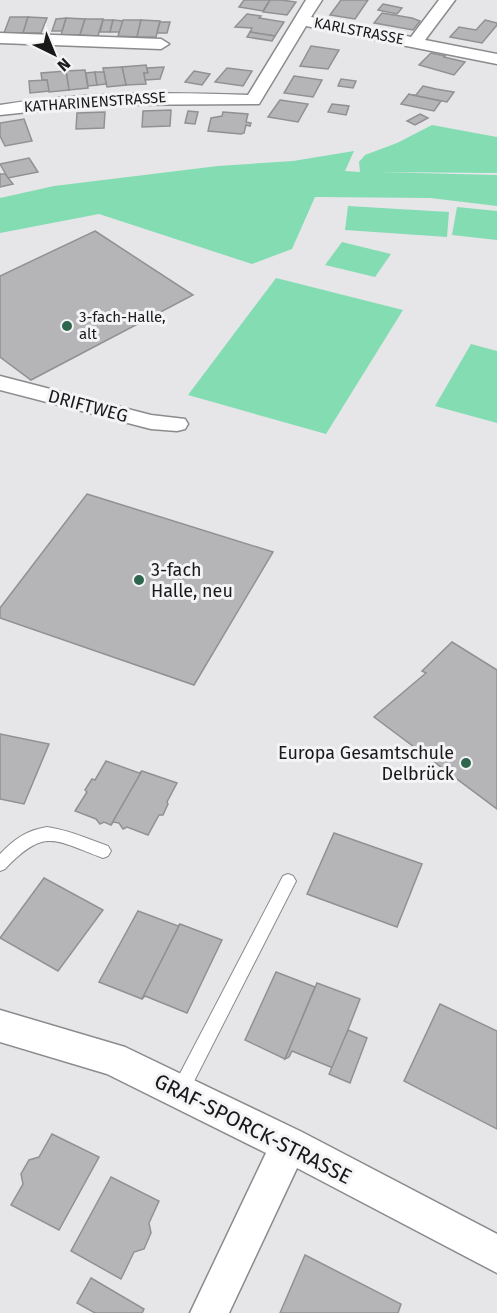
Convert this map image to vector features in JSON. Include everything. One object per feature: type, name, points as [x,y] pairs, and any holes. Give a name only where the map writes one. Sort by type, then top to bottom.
[{"type":"street","name":"KATHARINENSTRASSE","points":[[0,110],[108,98],[253,100],[314,0]]},
{"type":"street","name":"KARLSTRASSE","points":[[416,42],[447,0]]},
{"type":"street","name":"KARLSTRASSE","points":[[302,20],[497,59]]},
{"type":"street","points":[[0,39],[161,44]]},
{"type":"street","name":"DRIFTWEG","points":[[0,383],[151,422],[177,424]]},
{"type":"street","name":"GRAF-SPORCK-STRASSE","points":[[0,1026],[113,1059],[289,1145],[497,1254]]},
{"type":"street","points":[[210,1313],[289,1145]]},
{"type":"lane","points":[[0,864],[20,842],[36,834],[51,832],[103,851]]},
{"type":"lane","points":[[180,1091],[288,881]]},
{"type":"green space","points":[[432,125],[497,137],[497,173],[377,172],[497,175],[497,206],[430,198],[315,197],[292,249],[252,264],[99,214],[0,233],[0,198],[54,186],[218,166],[293,161],[354,151],[345,171],[360,172],[359,162],[365,155],[397,143]]},
{"type":"green space","points":[[348,206],[449,212],[447,237],[345,230]]},
{"type":"green space","points":[[457,207],[497,211],[497,240],[452,235]]},
{"type":"green space","points":[[342,242],[391,254],[375,277],[325,265]]},
{"type":"green space","points":[[276,278],[403,310],[326,434],[188,395]]},
{"type":"green space","points":[[471,344],[497,351],[497,423],[435,406]]},
{"type":"building","points":[[244,0],[270,0],[263,11],[239,7]]},
{"type":"building","points":[[270,0],[296,2],[287,15],[263,12]]},
{"type":"building","points":[[341,0],[368,0],[355,19],[330,15]]},
{"type":"building","points":[[383,4],[402,8],[397,14],[378,10]]},
{"type":"building","points":[[382,13],[420,21],[413,30],[374,23]]},
{"type":"building","points":[[247,14],[284,22],[275,36],[250,32],[252,28],[235,27]]},
{"type":"building","points":[[10,17],[28,17],[23,33],[4,33]]},
{"type":"building","points":[[28,17],[47,18],[41,33],[23,33]]},
{"type":"building","points":[[66,18],[85,19],[80,35],[61,35]]},
{"type":"building","points":[[66,18],[62,31],[52,31],[56,19]]},
{"type":"building","points":[[85,19],[103,19],[98,36],[80,35]]},
{"type":"building","points":[[103,20],[113,20],[110,32],[100,32]]},
{"type":"building","points":[[113,20],[123,21],[120,32],[110,32]]},
{"type":"building","points":[[123,20],[141,20],[137,37],[118,36]]},
{"type":"building","points":[[141,20],[160,21],[156,37],[137,37]]},
{"type":"building","points":[[485,20],[497,23],[497,25],[482,43],[450,37],[459,27],[476,30]]},
{"type":"building","points":[[160,22],[170,22],[167,33],[157,33]]},
{"type":"building","points":[[250,32],[275,36],[272,41],[247,37]]},
{"type":"building","points":[[311,46],[339,50],[328,69],[300,66]]},
{"type":"building","points":[[431,53],[465,62],[454,75],[419,65]]},
{"type":"building","points":[[146,65],[148,73],[144,73],[146,84],[126,85],[122,67]]},
{"type":"building","points":[[122,67],[126,85],[107,87],[103,68]]},
{"type":"building","points":[[164,67],[160,79],[145,80],[144,73],[148,73],[147,68]]},
{"type":"building","points":[[227,68],[252,71],[243,86],[215,82]]},
{"type":"building","points":[[85,70],[88,88],[69,90],[66,71]]},
{"type":"building","points":[[66,71],[69,90],[49,92],[47,80],[42,80],[41,73]]},
{"type":"building","points":[[194,71],[210,74],[202,85],[185,82]]},
{"type":"building","points":[[95,72],[97,85],[88,86],[86,73]]},
{"type":"building","points":[[95,72],[104,72],[106,84],[97,85]]},
{"type":"building","points":[[294,76],[322,80],[313,97],[284,93]]},
{"type":"building","points":[[341,79],[356,81],[353,88],[338,86]]},
{"type":"building","points":[[47,80],[49,91],[30,93],[29,81]]},
{"type":"building","points":[[423,86],[454,92],[447,102],[412,95],[416,95]]},
{"type":"building","points":[[409,94],[441,101],[434,111],[401,104]]},
{"type":"building","points":[[280,100],[308,104],[298,122],[268,117]]},
{"type":"building","points":[[332,104],[349,106],[346,115],[328,112]]},
{"type":"building","points":[[171,110],[170,126],[142,127],[143,111]]},
{"type":"building","points":[[188,111],[198,112],[195,124],[185,123]]},
{"type":"building","points":[[105,112],[104,128],[76,129],[77,113]]},
{"type":"building","points":[[223,112],[248,114],[246,122],[251,123],[250,126],[246,125],[244,133],[241,134],[208,131],[211,118],[222,116]]},
{"type":"building","points":[[420,114],[428,118],[415,125],[407,121]]},
{"type":"building","points":[[24,119],[32,141],[5,146],[0,136],[0,123]]},
{"type":"building","points":[[29,158],[38,172],[8,178],[0,164]]},
{"type":"building","points":[[0,174],[5,174],[13,184],[0,187]]},
{"type":"building","name":"3-fach-Halle, alt","points":[[95,231],[193,295],[31,380],[0,357],[0,276]]},
{"type":"building","name":"3-fach Halle, neu","points":[[87,494],[273,552],[194,685],[0,618],[0,608]]},
{"type":"building","name":"Europa Gesamtschule Delbrück","points":[[452,642],[497,670],[497,809],[374,717],[426,673],[422,671]]},
{"type":"building","points":[[0,734],[49,744],[24,804],[0,799]]},
{"type":"building","points":[[106,761],[139,773],[142,771],[111,825],[104,822],[100,824],[96,819],[75,811],[87,792],[85,790],[92,779],[95,780]]},
{"type":"building","points":[[142,771],[177,783],[163,815],[159,815],[148,835],[127,827],[123,829],[119,823],[113,822],[111,825]]},
{"type":"building","points":[[334,833],[422,864],[397,927],[307,894]]},
{"type":"building","points":[[44,878],[103,910],[58,971],[0,938]]},
{"type":"building","points":[[138,911],[178,926],[180,924],[142,999],[99,982]]},
{"type":"building","points":[[180,924],[222,940],[187,1013],[145,996],[142,999]]},
{"type":"building","points":[[276,972],[315,987],[285,1059],[245,1040]]},
{"type":"building","points":[[317,983],[360,999],[333,1068],[292,1051],[285,1059]]},
{"type":"building","points":[[440,1004],[497,1031],[497,1129],[404,1081]]},
{"type":"building","points":[[348,1030],[367,1038],[350,1083],[329,1074]]},
{"type":"building","points":[[52,1134],[99,1157],[59,1230],[11,1205],[23,1184],[21,1174],[29,1160],[39,1157]]},
{"type":"building","points":[[111,1177],[159,1201],[149,1223],[151,1233],[144,1249],[134,1252],[121,1279],[71,1251]]},
{"type":"building","points":[[305,1255],[401,1304],[398,1313],[280,1313]]},
{"type":"building","points":[[91,1278],[144,1309],[142,1313],[95,1313],[77,1303]]},
{"type":"place","name":"3-fach-Halle, alt","points":[[67,326]]},
{"type":"place","name":"3-fach Halle, neu","points":[[139,580]]},
{"type":"place","name":"Europa Gesamtschule Delbrück","points":[[466,763]]}]
